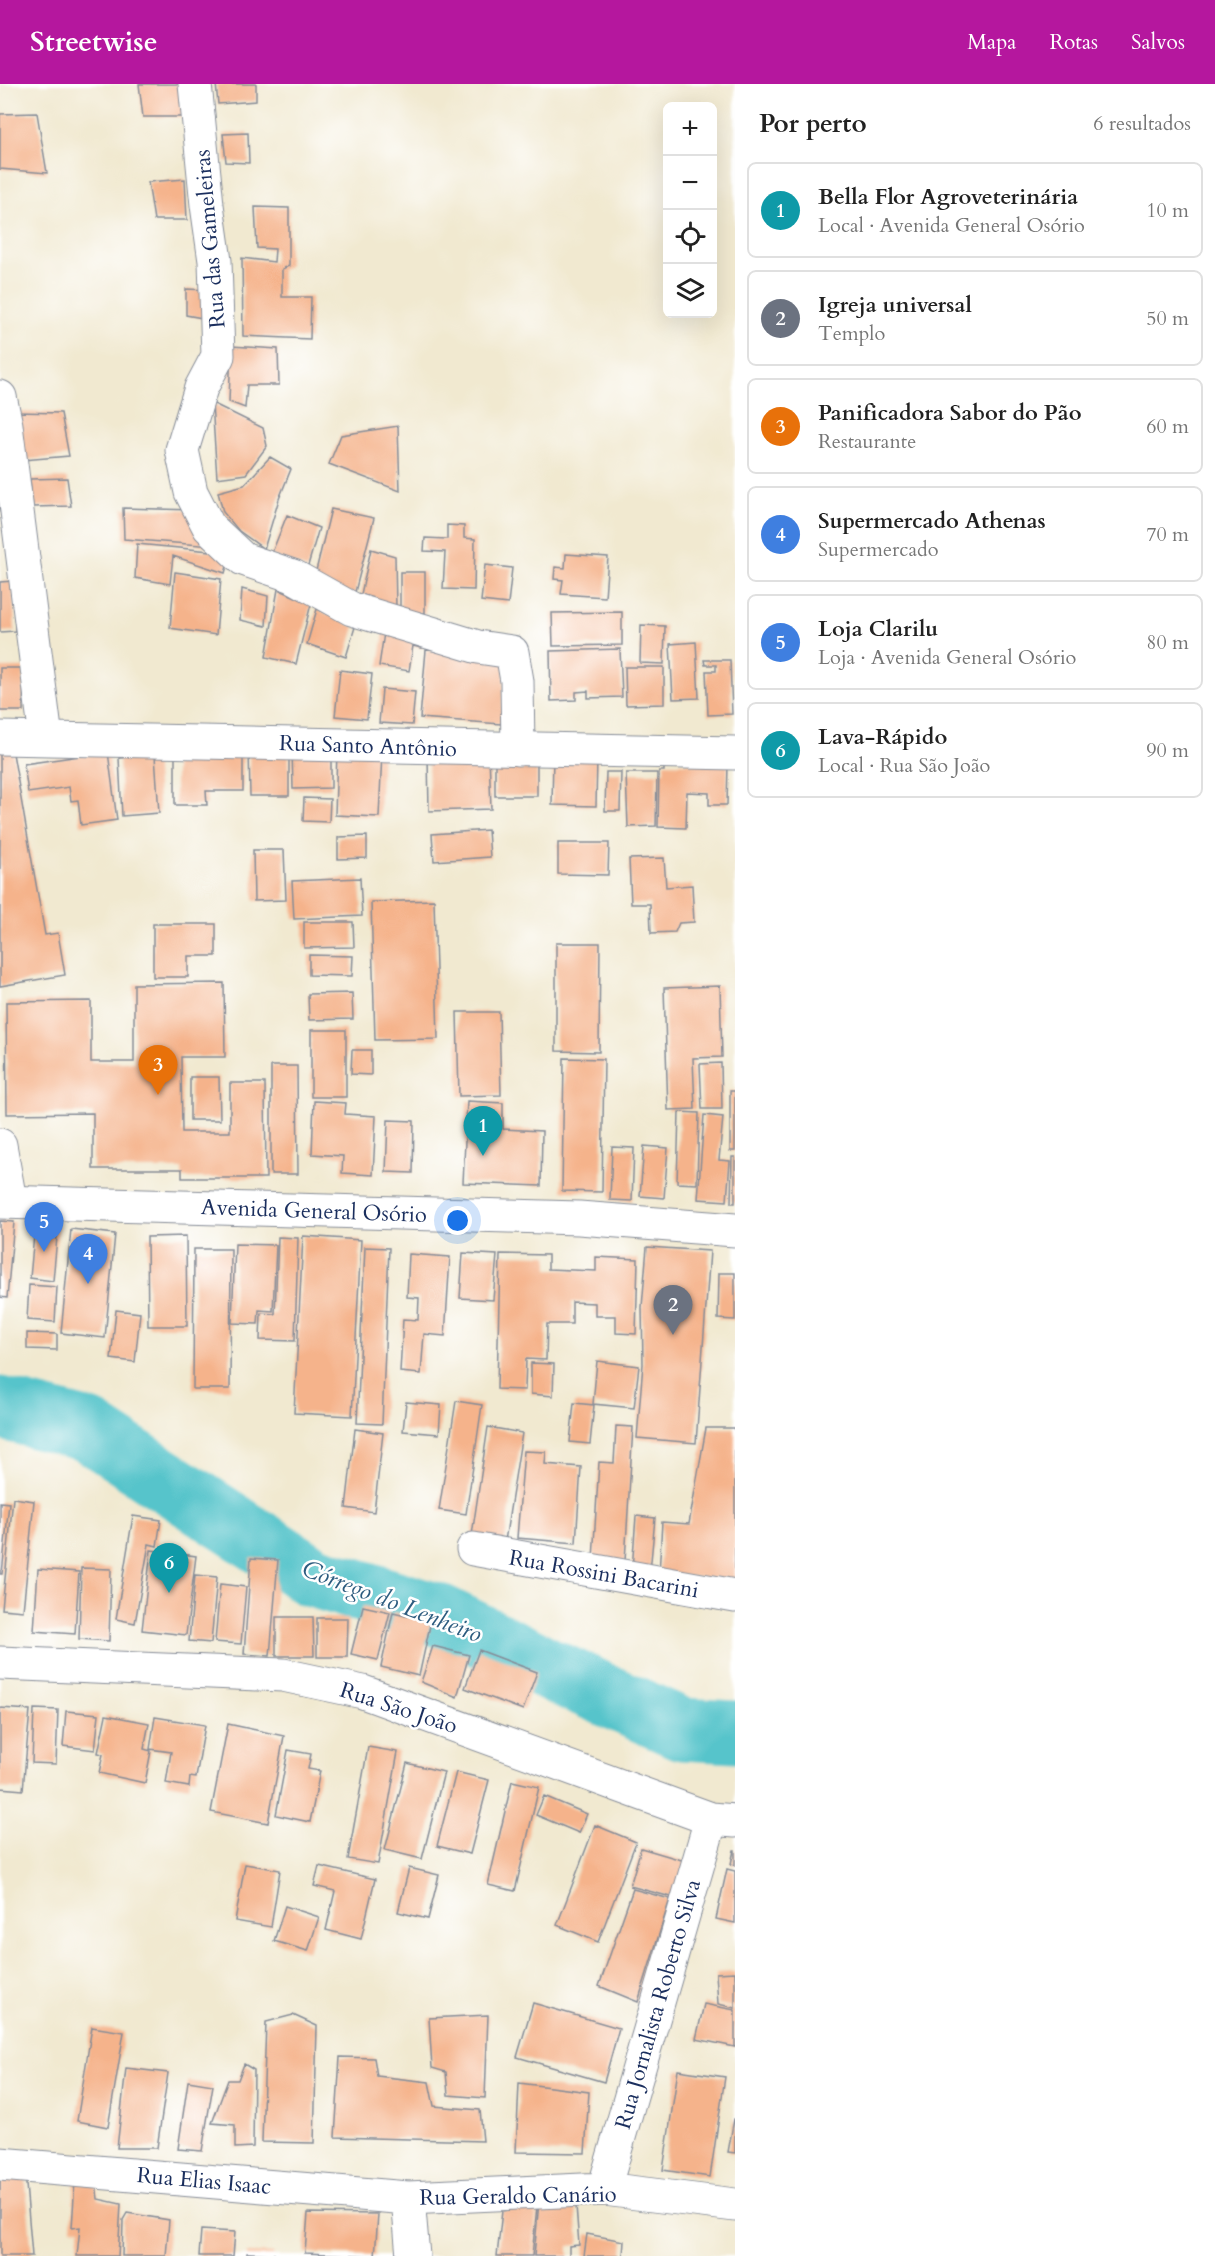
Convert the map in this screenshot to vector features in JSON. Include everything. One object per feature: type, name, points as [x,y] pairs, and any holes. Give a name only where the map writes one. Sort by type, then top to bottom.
[{"type":"main road","name":"Rua das Gameleiras","points":[[195,84],[215,261],[218,356],[201,388],[182,450],[191,492],[209,527],[243,559],[293,576],[352,609],[478,647],[512,652],[517,681],[518,749]]},
{"type":"main road","points":[[0,397],[6,425],[46,738]]},
{"type":"main road","name":"Rua Santo Antônio","points":[[0,738],[735,753]]},
{"type":"main road","points":[[0,1145],[5,1202]]},
{"type":"main road","name":"Avenida General Osório","points":[[5,1202],[579,1218],[735,1230]]},
{"type":"main road","name":"Rua Rossini Bacarini","points":[[473,1549],[735,1596]]},
{"type":"main road","name":"Rua São João","points":[[0,1663],[283,1675],[363,1692],[723,1820]]},
{"type":"main road","name":"Rua Jornalista Roberto Silva","points":[[604,2189],[723,1820]]},
{"type":"main road","name":"Rua Elias Isaac","points":[[0,2164],[408,2198]]},
{"type":"main road","name":"Rua Geraldo Canário","points":[[408,2198],[604,2189],[735,2205]]},
{"type":"main road","points":[[408,2198],[413,2256]]},
{"type":"building","points":[[139,84],[180,84],[184,117],[143,117]]},
{"type":"building","points":[[216,84],[256,84],[256,101],[218,104]]},
{"type":"building","points":[[37,113],[47,173],[0,169],[0,114]]},
{"type":"building","points":[[248,133],[249,163],[226,162],[223,134]]},
{"type":"building","points":[[185,179],[187,220],[154,220],[148,182]]},
{"type":"building","points":[[255,207],[289,208],[289,266],[282,269],[282,297],[311,297],[310,339],[243,336],[242,258],[274,262],[275,249],[257,248]]},
{"type":"building","points":[[186,289],[207,290],[208,319],[186,315]]},
{"type":"building","points":[[231,346],[278,349],[279,385],[247,385],[245,408],[229,402]]},
{"type":"building","points":[[212,403],[263,428],[267,446],[246,474],[217,478]]},
{"type":"building","points":[[16,412],[61,413],[69,456],[23,460]]},
{"type":"building","points":[[398,426],[400,491],[329,464],[341,435]]},
{"type":"building","points":[[270,457],[291,469],[264,549],[239,531],[223,512],[218,492],[244,485]]},
{"type":"building","points":[[67,478],[71,506],[33,507],[30,479]]},
{"type":"building","points":[[123,508],[193,510],[213,546],[124,539]]},
{"type":"building","points":[[331,509],[374,518],[354,596],[314,579]]},
{"type":"building","points":[[287,515],[319,528],[307,569],[271,555]]},
{"type":"building","points":[[447,525],[464,526],[464,538],[475,539],[474,590],[443,589],[445,552],[424,551],[425,538],[447,539]]},
{"type":"building","points":[[137,544],[231,553],[225,573],[173,556],[170,584],[135,578]]},
{"type":"building","points":[[371,549],[395,556],[396,609],[361,594]]},
{"type":"building","points":[[566,554],[608,557],[605,597],[561,594],[563,580],[554,579],[555,567],[565,568]]},
{"type":"building","points":[[485,565],[512,568],[508,604],[481,601]]},
{"type":"building","points":[[175,572],[221,579],[216,635],[170,628]]},
{"type":"building","points":[[400,572],[425,572],[425,613],[400,613]]},
{"type":"building","points":[[13,581],[15,631],[0,632],[0,582]]},
{"type":"building","points":[[242,589],[268,596],[266,626],[240,620]]},
{"type":"building","points":[[278,589],[311,604],[296,664],[266,657]]},
{"type":"building","points":[[317,609],[355,627],[346,657],[307,644]]},
{"type":"building","points":[[622,612],[622,645],[553,646],[552,613]]},
{"type":"building","points":[[641,625],[665,626],[664,664],[640,663]]},
{"type":"building","points":[[384,633],[424,639],[422,648],[413,646],[409,671],[379,666]]},
{"type":"building","points":[[696,642],[699,698],[673,699],[670,644]]},
{"type":"building","points":[[620,649],[622,697],[588,698],[588,691],[576,692],[576,700],[551,701],[550,651]]},
{"type":"building","points":[[426,650],[506,656],[501,724],[420,718]]},
{"type":"building","points":[[704,660],[730,660],[732,714],[708,715],[706,671],[716,671],[716,665],[705,665]]},
{"type":"building","points":[[625,667],[664,667],[664,704],[626,705]]},
{"type":"building","points":[[0,668],[24,668],[23,711],[0,711]]},
{"type":"building","points":[[340,670],[372,674],[367,719],[335,716]]},
{"type":"building","points":[[382,689],[415,692],[412,725],[379,723]]},
{"type":"building","points":[[11,742],[45,935],[58,933],[65,975],[0,986],[0,744]]},
{"type":"building","points":[[243,745],[243,791],[206,791],[207,805],[175,805],[175,746]]},
{"type":"building","points":[[249,749],[289,749],[289,796],[250,796]]},
{"type":"building","points":[[292,749],[331,749],[331,788],[293,789]]},
{"type":"building","points":[[337,751],[382,753],[379,817],[335,815]]},
{"type":"building","points":[[108,752],[117,820],[81,825],[78,800],[71,801],[69,787],[28,793],[24,764]]},
{"type":"building","points":[[489,754],[491,809],[429,811],[428,756]]},
{"type":"building","points":[[155,756],[159,813],[122,816],[119,758]]},
{"type":"building","points":[[495,756],[537,756],[537,796],[495,796]]},
{"type":"building","points":[[553,757],[597,758],[596,806],[552,805]]},
{"type":"building","points":[[664,763],[728,764],[727,805],[709,805],[709,793],[687,792],[686,828],[658,827],[659,771],[664,771]]},
{"type":"building","points":[[606,772],[621,772],[620,811],[605,811]]},
{"type":"building","points":[[626,773],[657,773],[656,826],[628,827]]},
{"type":"building","points":[[304,798],[330,799],[329,822],[303,821]]},
{"type":"building","points":[[488,830],[490,857],[434,861],[432,834]]},
{"type":"building","points":[[367,836],[367,858],[338,859],[338,837]]},
{"type":"building","points":[[558,843],[609,843],[608,875],[558,874]]},
{"type":"building","points":[[253,850],[284,850],[286,900],[254,901]]},
{"type":"building","points":[[664,858],[666,887],[692,885],[694,922],[679,923],[675,932],[651,933],[650,904],[631,904],[629,859]]},
{"type":"building","points":[[360,878],[362,916],[294,919],[292,881]]},
{"type":"building","points":[[434,900],[438,1039],[375,1040],[371,902]]},
{"type":"building","points":[[304,922],[353,922],[354,947],[304,948]]},
{"type":"building","points":[[153,924],[216,924],[216,956],[188,956],[188,977],[153,977]]},
{"type":"building","points":[[556,943],[600,943],[599,1052],[556,1051]]},
{"type":"building","points":[[309,955],[353,956],[352,976],[309,975]]},
{"type":"building","points":[[224,983],[225,1057],[181,1057],[182,1132],[230,1132],[230,1083],[265,1083],[266,1178],[182,1178],[182,1169],[93,1169],[93,1113],[7,1114],[6,1002],[91,1001],[91,1062],[134,1062],[134,984]]},
{"type":"building","points":[[720,986],[722,1057],[693,1058],[695,1109],[668,1110],[664,988]]},
{"type":"building","points":[[352,993],[353,1019],[309,1020],[308,994]]},
{"type":"building","points":[[457,1012],[499,1012],[501,1095],[459,1096]]},
{"type":"building","points":[[311,1030],[346,1030],[346,1097],[311,1097]]},
{"type":"building","points":[[352,1050],[371,1050],[371,1075],[351,1074]]},
{"type":"building","points":[[564,1058],[604,1059],[602,1192],[562,1191]]},
{"type":"building","points":[[721,1063],[722,1109],[702,1109],[700,1064]]},
{"type":"building","points":[[271,1066],[297,1066],[298,1174],[271,1174]]},
{"type":"building","points":[[190,1077],[219,1077],[220,1120],[190,1120]]},
{"type":"building","points":[[730,1091],[735,1091],[735,1151],[730,1151]]},
{"type":"building","points":[[314,1101],[346,1103],[345,1114],[376,1116],[373,1175],[342,1173],[343,1156],[312,1154]]},
{"type":"building","points":[[467,1101],[503,1103],[503,1129],[542,1131],[541,1186],[463,1183]]},
{"type":"building","points":[[679,1112],[699,1113],[697,1184],[677,1183]]},
{"type":"building","points":[[704,1115],[723,1117],[719,1160],[730,1161],[727,1201],[698,1199]]},
{"type":"building","points":[[388,1120],[414,1121],[413,1173],[386,1172]]},
{"type":"building","points":[[644,1146],[668,1148],[664,1198],[640,1196]]},
{"type":"building","points":[[612,1147],[634,1148],[632,1201],[610,1200]]},
{"type":"building","points":[[732,1157],[735,1157],[735,1203],[731,1203]]},
{"type":"building","points":[[0,1221],[14,1222],[7,1298],[0,1297]]},
{"type":"building","points":[[35,1224],[58,1226],[53,1281],[30,1278]]},
{"type":"building","points":[[71,1229],[115,1234],[105,1338],[61,1333]]},
{"type":"building","points":[[186,1236],[187,1326],[148,1326],[147,1237]]},
{"type":"building","points":[[303,1236],[361,1240],[352,1416],[294,1413]]},
{"type":"building","points":[[278,1237],[298,1238],[295,1341],[260,1340],[261,1313],[275,1314]]},
{"type":"building","points":[[235,1244],[276,1245],[273,1311],[259,1310],[258,1324],[232,1323]]},
{"type":"building","points":[[365,1247],[389,1248],[382,1424],[357,1423]]},
{"type":"building","points":[[647,1247],[710,1251],[696,1443],[637,1438],[643,1364],[642,1307]]},
{"type":"building","points":[[194,1249],[231,1249],[230,1389],[193,1389]]},
{"type":"building","points":[[463,1253],[497,1255],[493,1300],[460,1298]]},
{"type":"building","points":[[409,1254],[450,1257],[445,1336],[424,1334],[421,1374],[400,1372],[403,1319],[418,1320],[419,1298],[407,1297]]},
{"type":"building","points":[[500,1254],[548,1255],[548,1269],[596,1271],[596,1257],[638,1259],[636,1334],[616,1333],[616,1316],[595,1316],[595,1303],[572,1302],[572,1324],[547,1324],[546,1360],[526,1359],[525,1390],[497,1389]]},
{"type":"building","points":[[719,1273],[735,1273],[735,1320],[718,1319]]},
{"type":"building","points":[[29,1285],[57,1287],[55,1322],[27,1320]]},
{"type":"building","points":[[116,1310],[140,1313],[135,1362],[111,1359]]},
{"type":"building","points":[[27,1333],[57,1334],[57,1350],[27,1349]]},
{"type":"building","points":[[597,1361],[639,1366],[634,1408],[593,1404]]},
{"type":"building","points":[[531,1363],[554,1364],[553,1396],[531,1394]]},
{"type":"building","points":[[456,1401],[482,1405],[466,1514],[439,1510]]},
{"type":"building","points":[[406,1402],[441,1405],[439,1434],[403,1431]]},
{"type":"building","points":[[574,1403],[594,1405],[590,1444],[570,1442]]},
{"type":"building","points":[[616,1426],[633,1427],[625,1561],[593,1559],[599,1462],[614,1463]]},
{"type":"building","points":[[488,1427],[522,1433],[505,1541],[472,1535]]},
{"type":"building","points":[[706,1428],[735,1428],[735,1580],[659,1574],[662,1522],[689,1524]]},
{"type":"building","points":[[355,1429],[383,1433],[374,1512],[346,1508]]},
{"type":"building","points":[[524,1451],[546,1452],[545,1464],[581,1467],[576,1543],[517,1538]]},
{"type":"building","points":[[13,1498],[34,1501],[23,1611],[2,1609]]},
{"type":"building","points":[[0,1502],[9,1503],[2,1574],[0,1574]]},
{"type":"building","points":[[133,1516],[161,1520],[157,1546],[149,1544],[135,1623],[116,1619]]},
{"type":"building","points":[[636,1516],[655,1518],[650,1572],[632,1570]]},
{"type":"building","points":[[151,1550],[196,1556],[186,1635],[142,1630]]},
{"type":"building","points":[[251,1558],[278,1560],[270,1656],[244,1654]]},
{"type":"building","points":[[81,1568],[111,1569],[109,1641],[79,1639]]},
{"type":"building","points":[[38,1569],[79,1572],[75,1634],[34,1631]]},
{"type":"building","points":[[195,1575],[217,1577],[211,1643],[189,1641]]},
{"type":"building","points":[[220,1584],[246,1587],[241,1644],[215,1642]]},
{"type":"building","points":[[363,1606],[390,1612],[378,1660],[351,1654]]},
{"type":"building","points":[[393,1612],[431,1621],[419,1676],[381,1667]]},
{"type":"building","points":[[276,1617],[313,1617],[314,1656],[276,1656]]},
{"type":"building","points":[[317,1618],[348,1618],[347,1657],[317,1657]]},
{"type":"building","points":[[433,1646],[469,1655],[457,1697],[421,1682]]},
{"type":"building","points":[[479,1650],[537,1672],[523,1710],[465,1688]]},
{"type":"building","points":[[0,1708],[30,1710],[23,1790],[0,1788]]},
{"type":"building","points":[[34,1709],[58,1710],[56,1764],[32,1763]]},
{"type":"building","points":[[66,1711],[99,1714],[95,1750],[63,1746]]},
{"type":"building","points":[[106,1715],[149,1723],[144,1749],[151,1751],[145,1783],[99,1773],[103,1754],[98,1753]]},
{"type":"building","points":[[155,1717],[205,1725],[196,1778],[190,1777],[189,1787],[166,1783],[171,1752],[150,1749]]},
{"type":"building","points":[[228,1724],[284,1736],[268,1823],[211,1812]]},
{"type":"building","points":[[368,1747],[398,1752],[378,1864],[348,1859]]},
{"type":"building","points":[[288,1750],[311,1754],[308,1769],[320,1771],[310,1822],[276,1815]]},
{"type":"building","points":[[407,1763],[444,1772],[422,1859],[385,1850]]},
{"type":"building","points":[[456,1772],[489,1780],[470,1854],[437,1846]]},
{"type":"building","points":[[512,1781],[539,1787],[515,1891],[488,1885]]},
{"type":"building","points":[[544,1796],[587,1814],[579,1833],[536,1815]]},
{"type":"building","points":[[595,1825],[636,1842],[598,1942],[557,1925]]},
{"type":"building","points":[[641,1848],[685,1861],[675,1898],[630,1886]]},
{"type":"building","points":[[735,1850],[735,1865],[731,1864]]},
{"type":"building","points":[[245,1864],[280,1870],[271,1927],[235,1921]]},
{"type":"building","points":[[319,1866],[375,1879],[361,1939],[326,1930],[335,1891],[314,1886]]},
{"type":"building","points":[[409,1868],[439,1875],[428,1919],[398,1912]]},
{"type":"building","points":[[727,1869],[735,1871],[735,1923],[716,1919]]},
{"type":"building","points":[[633,1889],[670,1899],[638,2002],[599,1986]]},
{"type":"building","points":[[285,1906],[319,1917],[308,1951],[274,1941]]},
{"type":"building","points":[[735,1972],[735,2008],[718,2004],[716,1973]]},
{"type":"building","points":[[533,2003],[619,2028],[604,2082],[517,2057]]},
{"type":"building","points":[[704,2004],[735,2010],[735,2047],[696,2039]]},
{"type":"building","points":[[293,2015],[317,2026],[314,2143],[262,2142],[266,2022]]},
{"type":"building","points":[[488,2015],[485,2098],[448,2095],[446,2072],[432,2068],[429,2018]]},
{"type":"building","points":[[92,2027],[124,2032],[108,2127],[77,2121]]},
{"type":"building","points":[[340,2057],[374,2058],[377,2076],[429,2082],[434,2106],[480,2110],[483,2141],[335,2137]]},
{"type":"building","points":[[244,2064],[254,2070],[253,2147],[235,2148],[235,2125],[212,2123],[228,2080],[238,2080]]},
{"type":"building","points":[[126,2068],[168,2073],[157,2148],[117,2148]]},
{"type":"building","points":[[678,2070],[725,2077],[710,2177],[663,2170]]},
{"type":"building","points":[[188,2081],[213,2085],[202,2151],[178,2149]]},
{"type":"building","points":[[519,2083],[589,2092],[585,2153],[516,2152]]},
{"type":"building","points":[[735,2119],[735,2153],[728,2152]]},
{"type":"building","points":[[25,2172],[32,2256],[0,2256],[0,2175]]},
{"type":"building","points":[[75,2181],[96,2183],[98,2199],[121,2204],[118,2256],[77,2256],[80,2227],[72,2228]]},
{"type":"building","points":[[539,2202],[576,2206],[579,2245],[569,2246],[569,2256],[534,2256]]},
{"type":"building","points":[[537,2206],[532,2256],[497,2256],[502,2211]]},
{"type":"building","points":[[127,2213],[169,2220],[166,2256],[122,2256],[123,2220]]},
{"type":"building","points":[[308,2213],[378,2214],[375,2256],[305,2253]]},
{"type":"building","points":[[201,2230],[235,2232],[233,2256],[199,2256]]},
{"type":"building","points":[[587,2234],[624,2241],[623,2256],[584,2256]]},
{"type":"building","points":[[247,2253],[274,2254],[274,2256],[247,2256]]},
{"type":"waterway","name":"Córrego do Lenheiro","points":[[0,1403],[5,1410]]},
{"type":"waterway","name":"Córrego do Lenheiro","points":[[0,1408],[89,1431],[312,1576],[439,1615],[559,1674],[682,1729],[735,1732]]},
{"type":"place","name":"Panificadora Sabor do Pão","points":[[158,1095]]},
{"type":"place","name":"Bella Flor Agroveterinária","points":[[483,1156]]},
{"type":"place","name":"Loja Clarilu","points":[[44,1252]]},
{"type":"place","name":"Supermercado Athenas","points":[[88,1284]]},
{"type":"place","name":"Igreja universal","points":[[673,1335]]},
{"type":"place","name":"Lava-Rápido","points":[[169,1593]]}]
